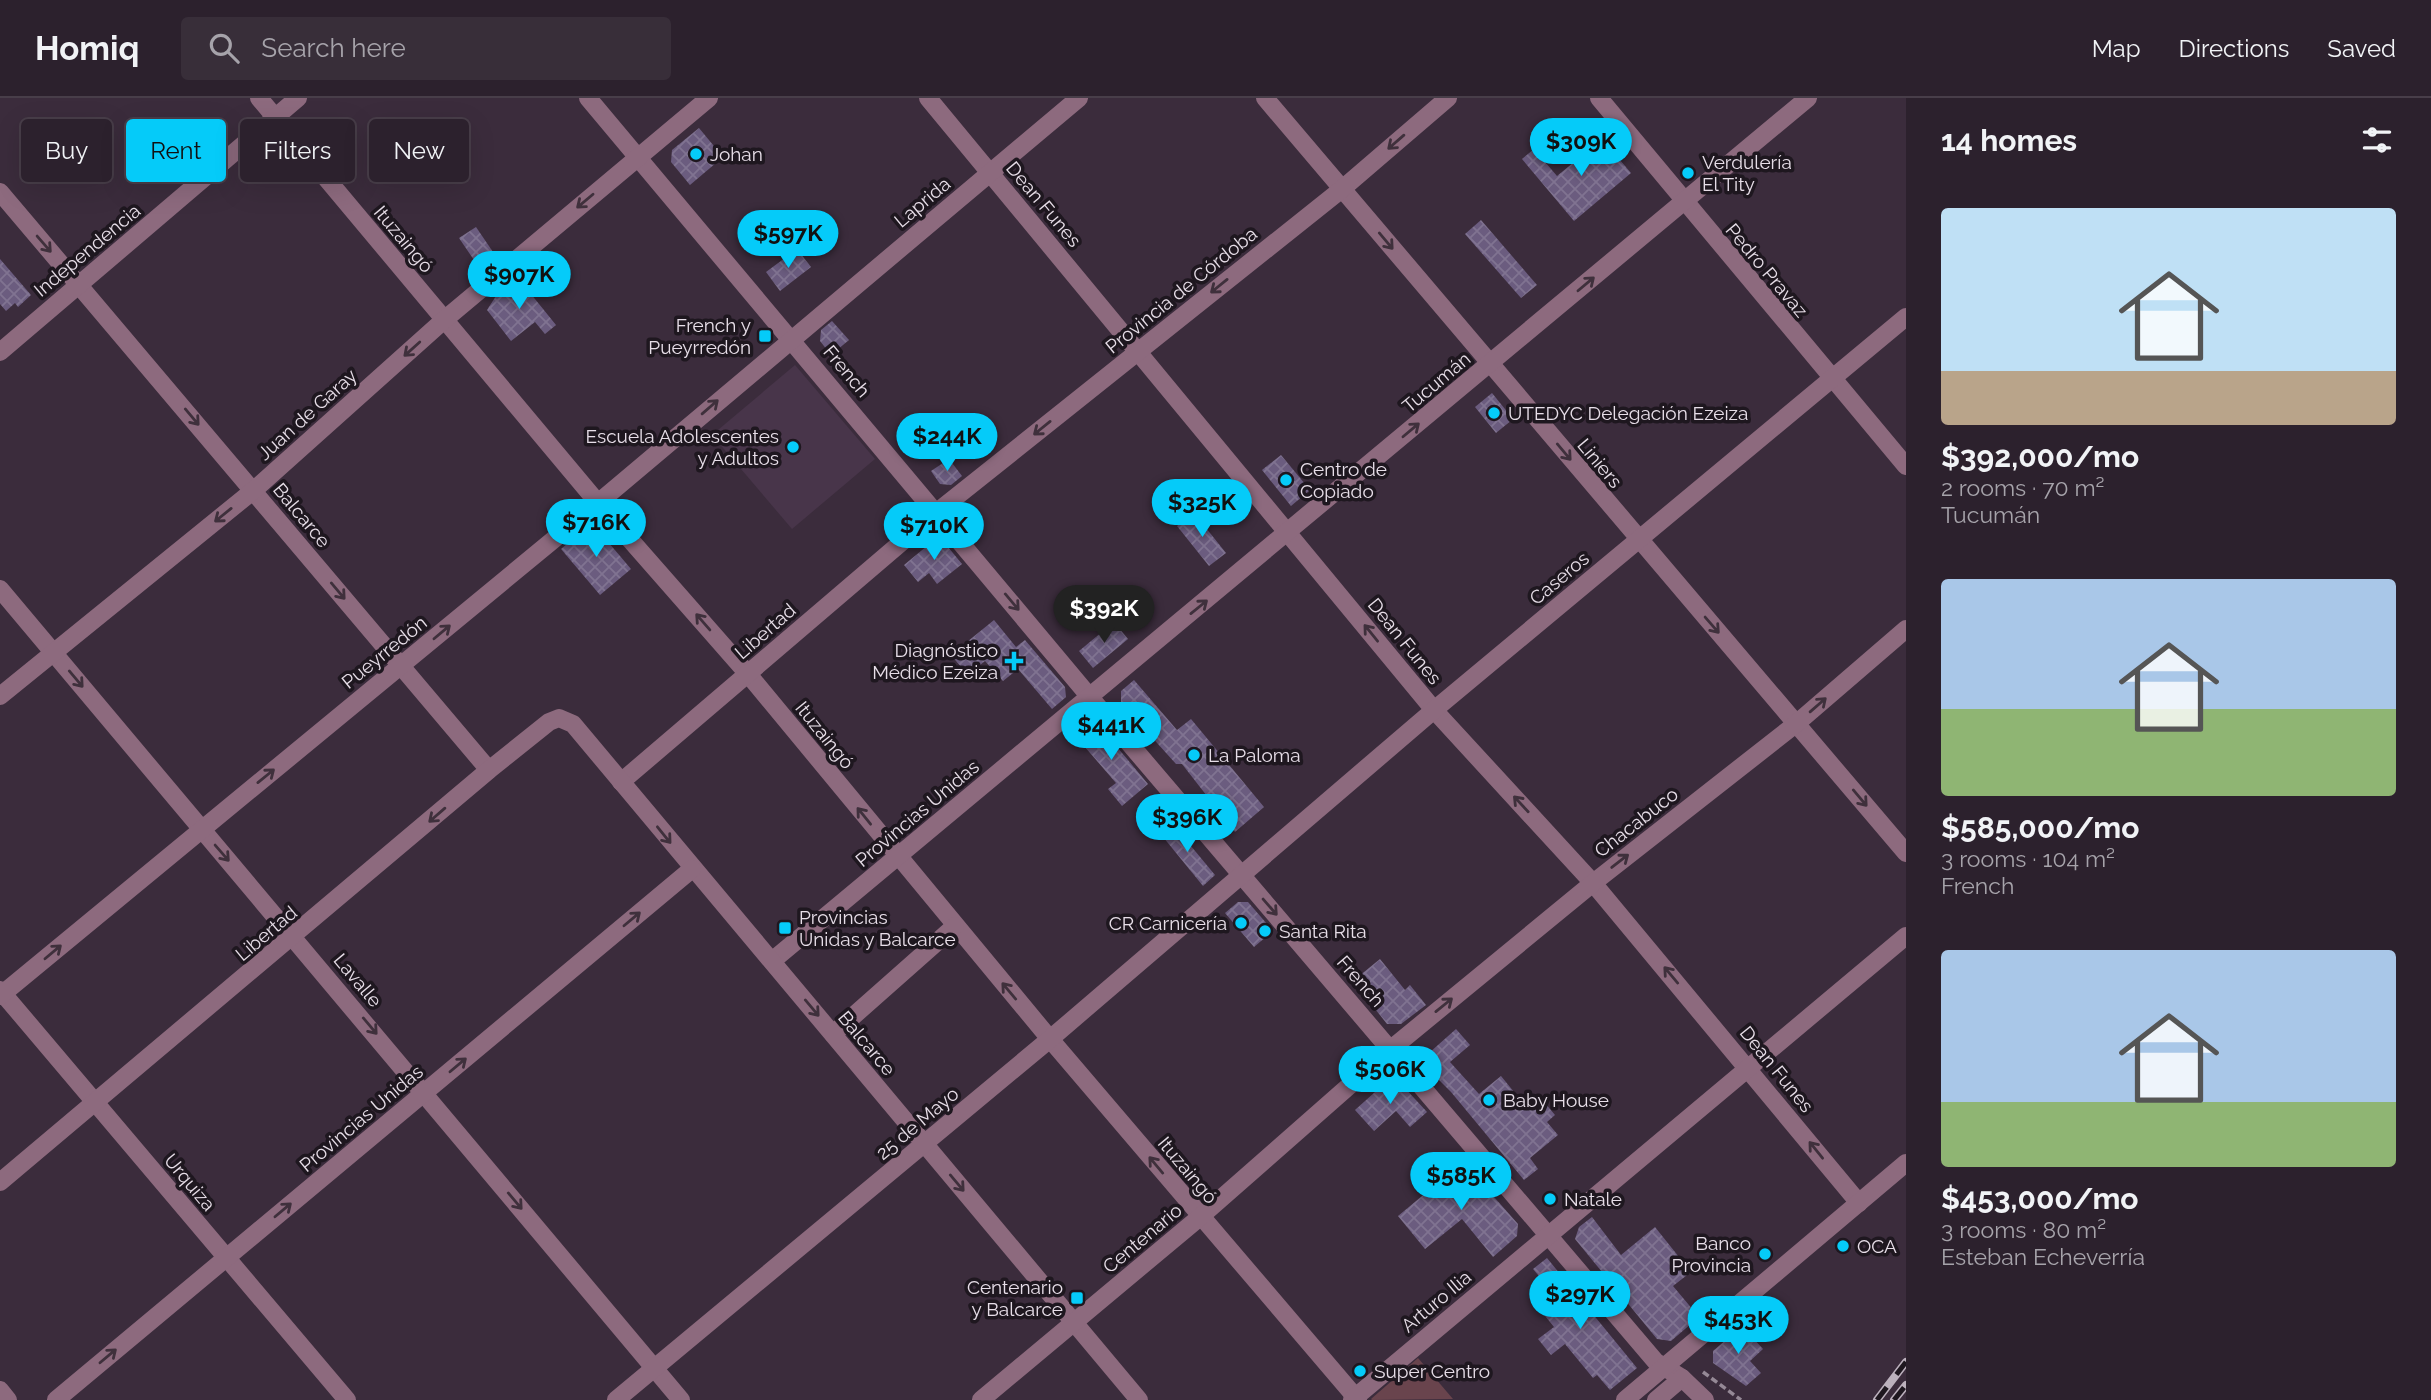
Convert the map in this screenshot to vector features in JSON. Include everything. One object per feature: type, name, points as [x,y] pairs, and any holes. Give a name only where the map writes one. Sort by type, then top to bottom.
[{"type":"street","name":"Ituzaingó","points":[[259,98],[598,503],[748,674],[897,857],[1355,1399]]},
{"type":"street","name":"Independencia","points":[[0,352],[298,98]]},
{"type":"street","name":"French","points":[[588,98],[791,337],[1089,696],[1662,1368],[1682,1378],[1705,1400]]},
{"type":"street","name":"Juan de Garay","points":[[0,696],[254,490],[444,320],[709,98]]},
{"type":"street","name":"Dean Funes","points":[[928,98],[1434,710],[1593,883],[1750,1068],[1859,1203]]},
{"type":"street","name":"Laprida","points":[[791,337],[1079,98]]},
{"type":"street","name":"Liniers","points":[[1265,98],[1906,853]]},
{"type":"street","name":"Provincia de Córdoba","points":[[937,512],[1342,189],[1448,98]]},
{"type":"street","name":"Pedro Pravaz","points":[[1598,98],[1831,380],[1906,466]]},
{"type":"street","name":"Tucumán","points":[[1089,696],[1289,533],[1808,98]]},
{"type":"street","name":"Balcarce","points":[[0,192],[489,770]]},
{"type":"street","name":"Caseros","points":[[1241,873],[1906,317]]},
{"type":"street","name":"Pueyrredón","points":[[1,993],[598,503],[791,337]]},
{"type":"street","name":"Libertad","points":[[621,782],[937,512]]},
{"type":"street","name":"Lavalle","points":[[0,589],[681,1400]]},
{"type":"street","name":"Chacabuco","points":[[1391,1049],[1593,883],[1797,723],[1906,629]]},
{"type":"street","name":"Provincias Unidas","points":[[772,961],[1089,696]]},
{"type":"street","name":"Balcarce","points":[[559,718],[573,724],[1139,1400]]},
{"type":"street","name":"Libertad","points":[[0,1182],[489,770],[549,722],[559,718]]},
{"type":"street","name":"Provincias Unidas","points":[[56,1400],[692,869]]},
{"type":"street","name":"25 de Mayo","points":[[616,1400],[1050,1039],[1241,873]]},
{"type":"street","points":[[833,1034],[955,926]]},
{"type":"street","name":"Arturo Ilia","points":[[1355,1399],[1906,936]]},
{"type":"street","name":"Urquiza","points":[[1,993],[348,1400]]},
{"type":"street","name":"Centenario","points":[[981,1400],[1200,1217],[1391,1049]]},
{"type":"street","points":[[1625,1400],[1906,1163]]},
{"type":"street","points":[[1656,1400],[1682,1378]]},
{"type":"street","points":[[0,1390],[8,1400]]},
{"type":"shaded area","name":"Escuela Adolescentes y Adultos","points":[[795,365],[875,459],[792,529],[712,435]]},
{"type":"shaded area","points":[[1418,1358],[1453,1399],[1371,1399]]},
{"type":"building","name":"Johan","points":[[699,128],[723,157],[690,185],[671,162],[672,150]]},
{"type":"building","points":[[1602,139],[1631,173],[1574,221],[1522,159],[1534,149],[1557,176]]},
{"type":"building","points":[[1481,220],[1537,285],[1521,298],[1465,234]]},
{"type":"building","points":[[476,227],[493,252],[476,263],[459,238]]},
{"type":"building","points":[[797,249],[811,267],[780,291],[766,272]]},
{"type":"building","points":[[0,259],[31,295],[18,307],[15,303],[6,311],[0,304]]},
{"type":"building","points":[[518,278],[556,325],[545,334],[535,322],[511,341],[487,310],[496,296]]},
{"type":"building","points":[[832,321],[849,340],[831,355],[820,341],[821,330]]},
{"type":"building","name":"UTEDYC Delegación Ezeiza","points":[[1492,393],[1513,419],[1496,433],[1475,407]]},
{"type":"building","name":"Centro de Copiado","points":[[1281,455],[1310,490],[1291,506],[1262,470]]},
{"type":"building","points":[[949,459],[962,476],[951,485],[940,484],[931,471]]},
{"type":"building","points":[[1194,513],[1226,553],[1209,566],[1177,526]]},
{"type":"building","points":[[592,523],[631,569],[600,595],[561,549]]},
{"type":"building","points":[[939,536],[962,564],[937,584],[929,573],[918,582],[904,565]]},
{"type":"building","points":[[994,620],[1016,647],[1025,640],[1065,687],[1066,697],[1052,709],[1018,669],[1003,681],[985,661],[968,675],[951,655]]},
{"type":"building","points":[[1114,622],[1128,639],[1093,668],[1079,651]]},
{"type":"building","points":[[1134,680],[1177,730],[1191,719],[1264,807],[1235,832],[1182,764],[1176,764],[1121,703],[1121,691]]},
{"type":"building","points":[[1085,722],[1097,723],[1148,784],[1122,806],[1108,789],[1116,783],[1072,732]]},
{"type":"building","points":[[1171,822],[1215,875],[1203,886],[1159,832]]},
{"type":"building","points":[[1238,902],[1248,902],[1273,931],[1254,947],[1225,913]]},
{"type":"building","points":[[1380,959],[1405,990],[1410,985],[1426,1005],[1401,1024],[1387,1024],[1353,981]]},
{"type":"building","points":[[1456,1029],[1470,1045],[1450,1062],[1479,1094],[1501,1076],[1527,1108],[1540,1097],[1555,1115],[1547,1122],[1558,1135],[1530,1158],[1538,1169],[1524,1180],[1451,1092],[1420,1061]]},
{"type":"building","points":[[1385,1083],[1403,1086],[1427,1112],[1410,1127],[1396,1111],[1374,1131],[1355,1110]]},
{"type":"building","points":[[1463,1162],[1518,1224],[1517,1236],[1493,1257],[1462,1219],[1425,1249],[1398,1216]]},
{"type":"building","points":[[1592,1217],[1621,1255],[1655,1227],[1691,1272],[1673,1286],[1699,1317],[1671,1341],[1657,1339],[1575,1239],[1579,1227]]},
{"type":"building","points":[[1547,1258],[1637,1368],[1610,1390],[1597,1375],[1593,1378],[1565,1344],[1551,1355],[1538,1339],[1554,1327],[1537,1306],[1553,1293],[1533,1269]]},
{"type":"building","points":[[1742,1326],[1763,1349],[1750,1361],[1761,1373],[1746,1386],[1713,1363],[1713,1351]]},
{"type":"railway","points":[[1877,1400],[1906,1362]]},
{"type":"railway","points":[[1894,1400],[1906,1385]]},
{"type":"place","name":"Johan","points":[[696,154]]},
{"type":"place","name":"Verdulería El Tity","points":[[1688,173]]},
{"type":"place","name":"French y Pueyrredón","points":[[765,336]]},
{"type":"place","name":"UTEDYC Delegación Ezeiza","points":[[1494,413]]},
{"type":"place","name":"Escuela Adolescentes y Adultos","points":[[793,447]]},
{"type":"place","name":"Centro de Copiado","points":[[1286,480]]},
{"type":"place","name":"Diagnóstico Médico Ezeiza","points":[[1014,661]]},
{"type":"place","name":"La Paloma","points":[[1194,755]]},
{"type":"place","name":"CR Carnicería","points":[[1241,923]]},
{"type":"place","name":"Provincias Unidas y Balcarce","points":[[785,928]]},
{"type":"place","name":"Santa Rita","points":[[1265,931]]},
{"type":"place","name":"Baby House","points":[[1489,1100]]},
{"type":"place","name":"Natale","points":[[1550,1199]]},
{"type":"place","name":"OCA","points":[[1843,1246]]},
{"type":"place","name":"Banco Provincia","points":[[1765,1254]]},
{"type":"place","name":"Centenario y Balcarce","points":[[1077,1298]]},
{"type":"place","name":"Super Centro","points":[[1360,1371]]}]
